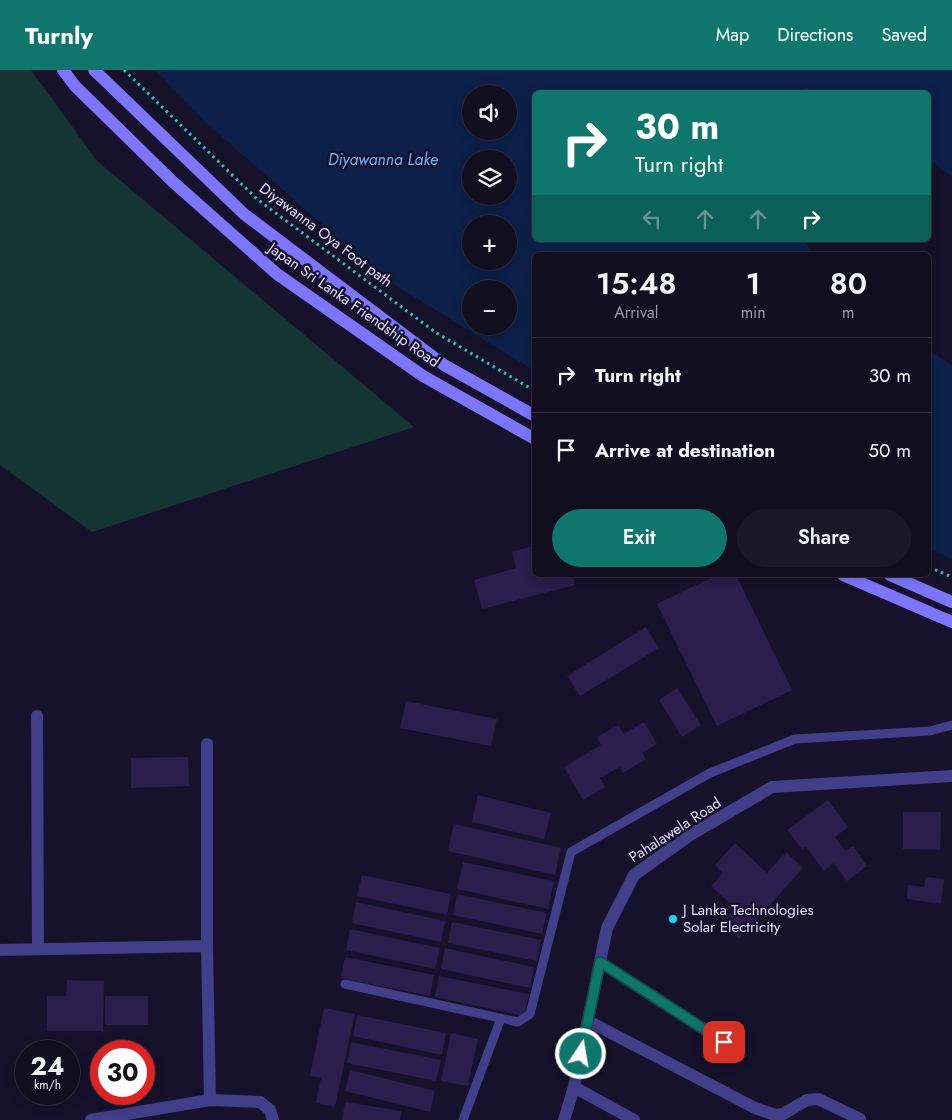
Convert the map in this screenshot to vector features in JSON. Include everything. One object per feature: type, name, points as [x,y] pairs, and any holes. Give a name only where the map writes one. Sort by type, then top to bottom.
[{"type":"main road","name":"Japan Sri Lanka Friendship Road","points":[[62,70],[75,86],[172,181],[277,274],[424,376],[532,437]]},
{"type":"main road","name":"Japan Sri Lanka Friendship Road","points":[[94,70],[244,214],[444,365],[532,414]]},
{"type":"main road","points":[[849,577],[952,622]]},
{"type":"main road","points":[[895,577],[952,602]]},
{"type":"street","points":[[37,716],[38,948]]},
{"type":"street","points":[[207,744],[207,946],[210,1100]]},
{"type":"street","name":"Pahalawela Road","points":[[564,1120],[574,1087],[607,928],[634,875],[690,835],[772,787],[952,776]]},
{"type":"street","points":[[0,950],[207,946]]},
{"type":"street","points":[[600,962],[739,1052]]},
{"type":"street","points":[[588,1021],[756,1108],[775,1115],[783,1114],[807,1100],[818,1099],[860,1119]]},
{"type":"street","points":[[574,1087],[634,1120]]},
{"type":"street","points":[[92,1120],[210,1100],[260,1102],[270,1110],[273,1120]]},
{"type":"lane","points":[[345,984],[518,1022],[530,1014],[571,852],[710,773],[795,739],[930,732],[952,726]]},
{"type":"lane","points":[[463,1120],[501,1018]]},
{"type":"path","name":"Diyawanna Oya Foot path","points":[[124,70],[257,199],[434,332],[532,389]]},
{"type":"path","points":[[931,568],[952,577]]},
{"type":"green space","points":[[0,70],[31,70],[97,161],[414,427],[92,532],[0,465]]},
{"type":"water","name":"Diyawanna Lake","points":[[155,70],[952,70],[952,177],[931,161],[931,90],[814,90],[801,88],[795,90],[532,90],[532,242],[804,242],[812,252],[532,252],[532,369],[476,335],[517,335],[517,280],[462,280],[462,326],[385,279],[204,121]]},
{"type":"water","points":[[931,350],[952,366],[952,559],[931,550]]},
{"type":"building","points":[[532,546],[532,577],[573,577],[575,585],[482,609],[474,580],[516,568],[512,552]]},
{"type":"building","points":[[713,577],[737,577],[792,690],[717,726],[657,604]]},
{"type":"building","points":[[646,627],[659,648],[580,696],[567,676]]},
{"type":"building","points":[[677,688],[701,725],[682,737],[659,700]]},
{"type":"building","points":[[406,701],[497,719],[491,746],[400,728]]},
{"type":"building","points":[[644,722],[657,744],[642,753],[646,759],[623,773],[620,767],[600,778],[605,787],[583,800],[564,767],[601,745],[597,737],[618,725],[624,734]]},
{"type":"building","points":[[188,757],[189,786],[131,788],[131,758]]},
{"type":"building","points":[[478,795],[551,813],[544,839],[472,822]]},
{"type":"building","points":[[828,800],[848,827],[835,837],[846,851],[853,846],[867,866],[847,881],[834,863],[824,871],[806,847],[802,849],[787,830]]},
{"type":"building","points":[[903,812],[941,812],[940,850],[903,849]]},
{"type":"building","points":[[454,824],[561,848],[555,875],[448,851]]},
{"type":"building","points":[[735,843],[767,873],[786,852],[803,868],[739,939],[722,923],[735,908],[711,886],[723,873],[715,865]]},
{"type":"building","points":[[463,862],[554,881],[548,909],[457,889]]},
{"type":"building","points":[[362,875],[451,894],[447,915],[357,896]]},
{"type":"building","points":[[926,877],[944,879],[941,904],[907,899],[908,885],[924,887]]},
{"type":"building","points":[[457,894],[547,913],[542,934],[453,915]]},
{"type":"building","points":[[356,902],[445,921],[441,942],[352,923]]},
{"type":"building","points":[[452,922],[541,940],[537,961],[448,943]]},
{"type":"building","points":[[350,929],[440,948],[435,969],[346,950]]},
{"type":"building","points":[[445,948],[534,967],[530,988],[441,969]]},
{"type":"building","points":[[345,957],[434,975],[430,996],[341,978]]},
{"type":"building","points":[[439,976],[529,994],[524,1016],[435,997]]},
{"type":"building","points":[[67,980],[104,981],[103,1031],[47,1031],[47,996],[66,996]]},
{"type":"building","points":[[105,996],[148,996],[148,1025],[105,1025]]},
{"type":"building","points":[[324,1008],[355,1014],[335,1107],[316,1103],[321,1078],[310,1076]]},
{"type":"building","points":[[357,1015],[446,1033],[442,1055],[353,1036]]},
{"type":"building","points":[[451,1033],[478,1039],[468,1086],[441,1081]]},
{"type":"building","points":[[351,1042],[441,1060],[436,1081],[347,1063]]},
{"type":"building","points":[[350,1070],[435,1091],[430,1112],[345,1091]]},
{"type":"building","points":[[345,1102],[401,1111],[400,1120],[342,1120]]},
{"type":"place","name":"J Lanka Technologies Solar Electricity","points":[[673,919]]},
{"type":"route","points":[[581,1054],[600,962],[724,1042]]}]
